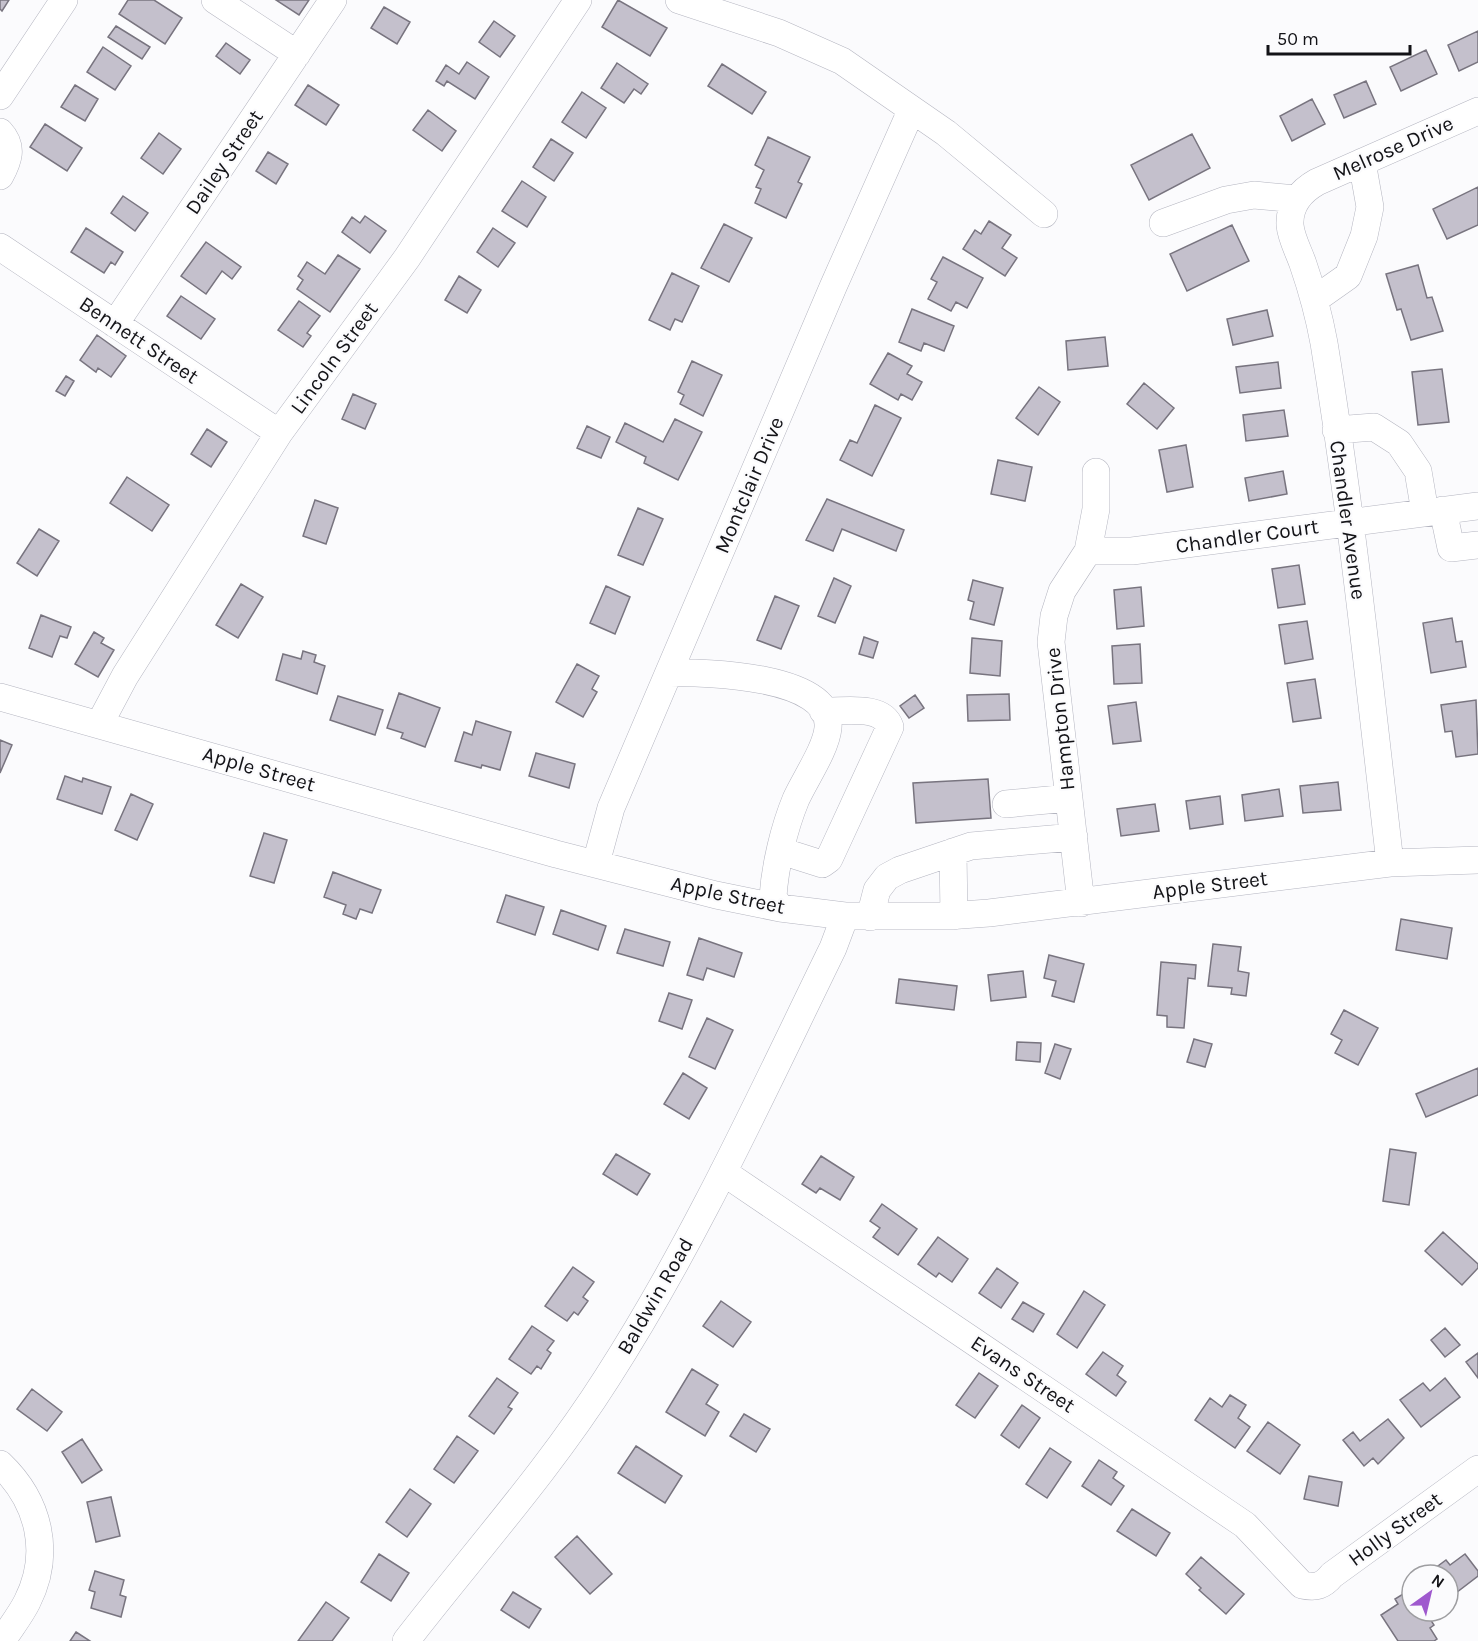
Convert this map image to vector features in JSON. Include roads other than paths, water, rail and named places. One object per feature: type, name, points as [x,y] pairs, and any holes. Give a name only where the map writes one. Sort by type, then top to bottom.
[{"type":"street","points":[[0,96],[64,0]]},
{"type":"street","points":[[215,0],[297,54]]},
{"type":"street","name":"Dailey Street","points":[[115,324],[333,0]]},
{"type":"street","name":"Lincoln Street","points":[[100,723],[125,676],[279,433],[406,258],[578,0]]},
{"type":"street","points":[[679,0],[804,42],[851,67],[912,111],[946,132],[1044,214]]},
{"type":"street","name":"Montclair Drive","points":[[596,863],[611,808],[798,369],[912,111]]},
{"type":"street","name":"Melrose Drive","points":[[1302,193],[1362,162],[1478,111]]},
{"type":"street","points":[[0,132],[7,140],[9,151],[9,160],[0,176]]},
{"type":"street","points":[[1314,300],[1348,276],[1364,236],[1370,207],[1362,162]]},
{"type":"street","points":[[1163,223],[1226,200],[1254,195],[1302,193]]},
{"type":"street","name":"Chandler Avenue","points":[[1302,193],[1290,226],[1314,300],[1323,340],[1349,521],[1390,863]]},
{"type":"street","name":"Bennett Street","points":[[0,247],[279,433]]},
{"type":"street","points":[[1336,430],[1374,427],[1399,443],[1418,471],[1451,548],[1478,545]]},
{"type":"street","name":"Hampton Drive","points":[[1081,903],[1051,642],[1054,616],[1062,591],[1088,551],[1096,509],[1096,472]]},
{"type":"street","name":"Chandler Court","points":[[1088,551],[1132,551],[1478,506]]},
{"type":"street","points":[[670,674],[704,674],[791,685],[814,699],[828,717],[828,731],[795,802],[781,851],[773,897],[780,908]]},
{"type":"street","name":"Apple Street","points":[[0,697],[596,863],[716,895],[780,908],[858,916],[954,916],[1081,903],[1390,863],[1478,860]]},
{"type":"street","points":[[781,851],[822,864],[829,859],[890,727],[887,718],[880,713],[823,711]]},
{"type":"street","points":[[1006,804],[1069,798]]},
{"type":"street","name":"Baldwin Road","points":[[406,1641],[528,1491],[582,1417],[674,1266],[833,948],[877,890],[887,878],[900,870],[971,846],[1074,837]]},
{"type":"street","points":[[953,852],[954,916]]},
{"type":"street","name":"Evans Street","points":[[723,1172],[1245,1525],[1281,1560],[1294,1579],[1302,1585],[1312,1587]]},
{"type":"street","points":[[0,1464],[27,1496],[36,1516],[40,1550],[36,1582],[27,1603],[2,1641]]},
{"type":"street","name":"Holly Street","points":[[1312,1587],[1326,1583],[1332,1575],[1478,1468]]}]
